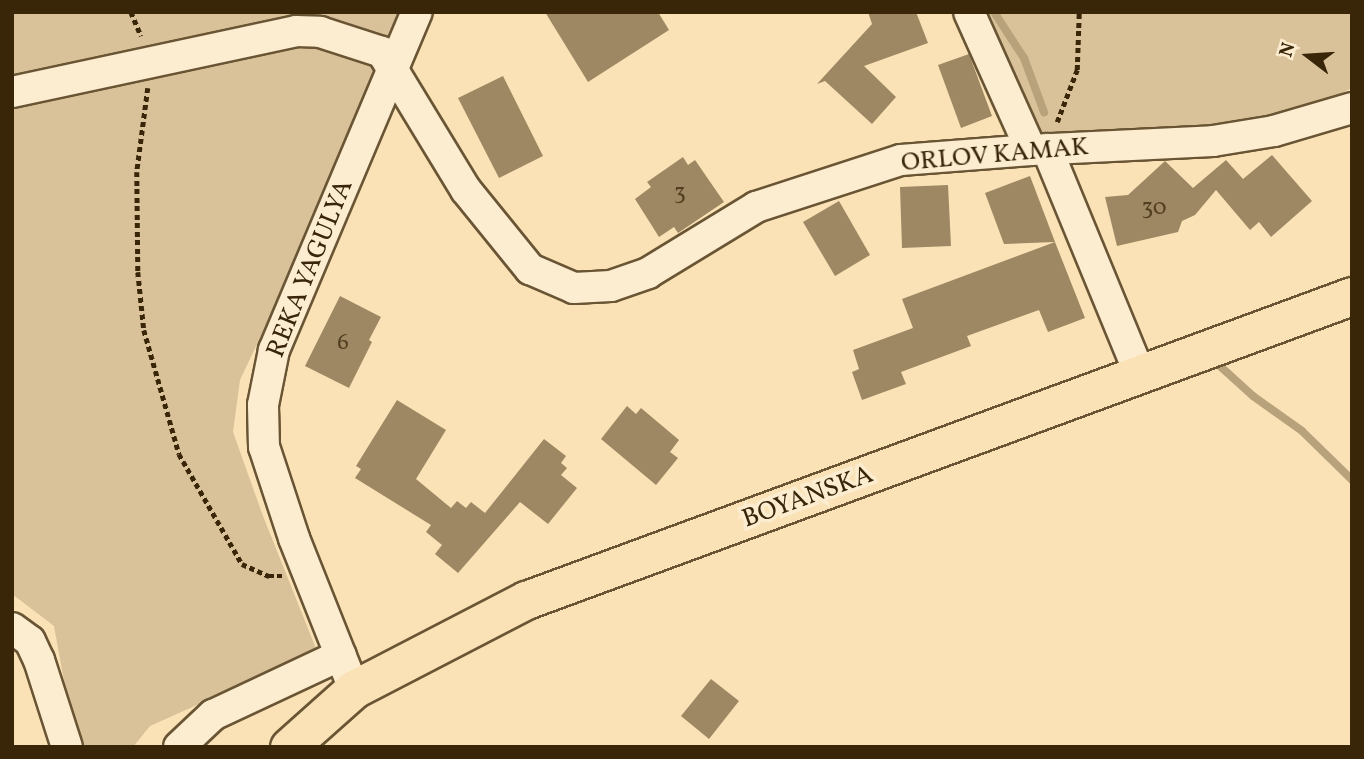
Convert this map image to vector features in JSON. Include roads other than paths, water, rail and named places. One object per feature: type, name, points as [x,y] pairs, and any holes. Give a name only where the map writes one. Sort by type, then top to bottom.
[{"type":"main road","name":"BOYANSKA","points":[[289,747],[354,689],[526,600],[1352,296]]},
{"type":"street","name":"REKA YAGULYA","points":[[354,689],[293,538],[264,447],[263,405],[274,350],[417,12]]},
{"type":"street","points":[[969,12],[1039,150],[1140,374]]},
{"type":"street","points":[[12,92],[296,32],[320,32],[382,52],[395,69]]},
{"type":"street","name":"ORLOV KAMAK","points":[[395,69],[466,190],[530,269],[574,288],[611,286],[648,272],[756,207],[901,160],[1213,141],[1273,131],[1352,108]]},
{"type":"street","points":[[12,628],[30,641],[39,660],[67,747]]},
{"type":"street","points":[[178,747],[213,715],[341,655]]},
{"type":"waterway","points":[[994,12],[1024,58],[1044,112]]},
{"type":"waterway","points":[[1221,367],[1253,396],[1302,431],[1352,480]]}]
